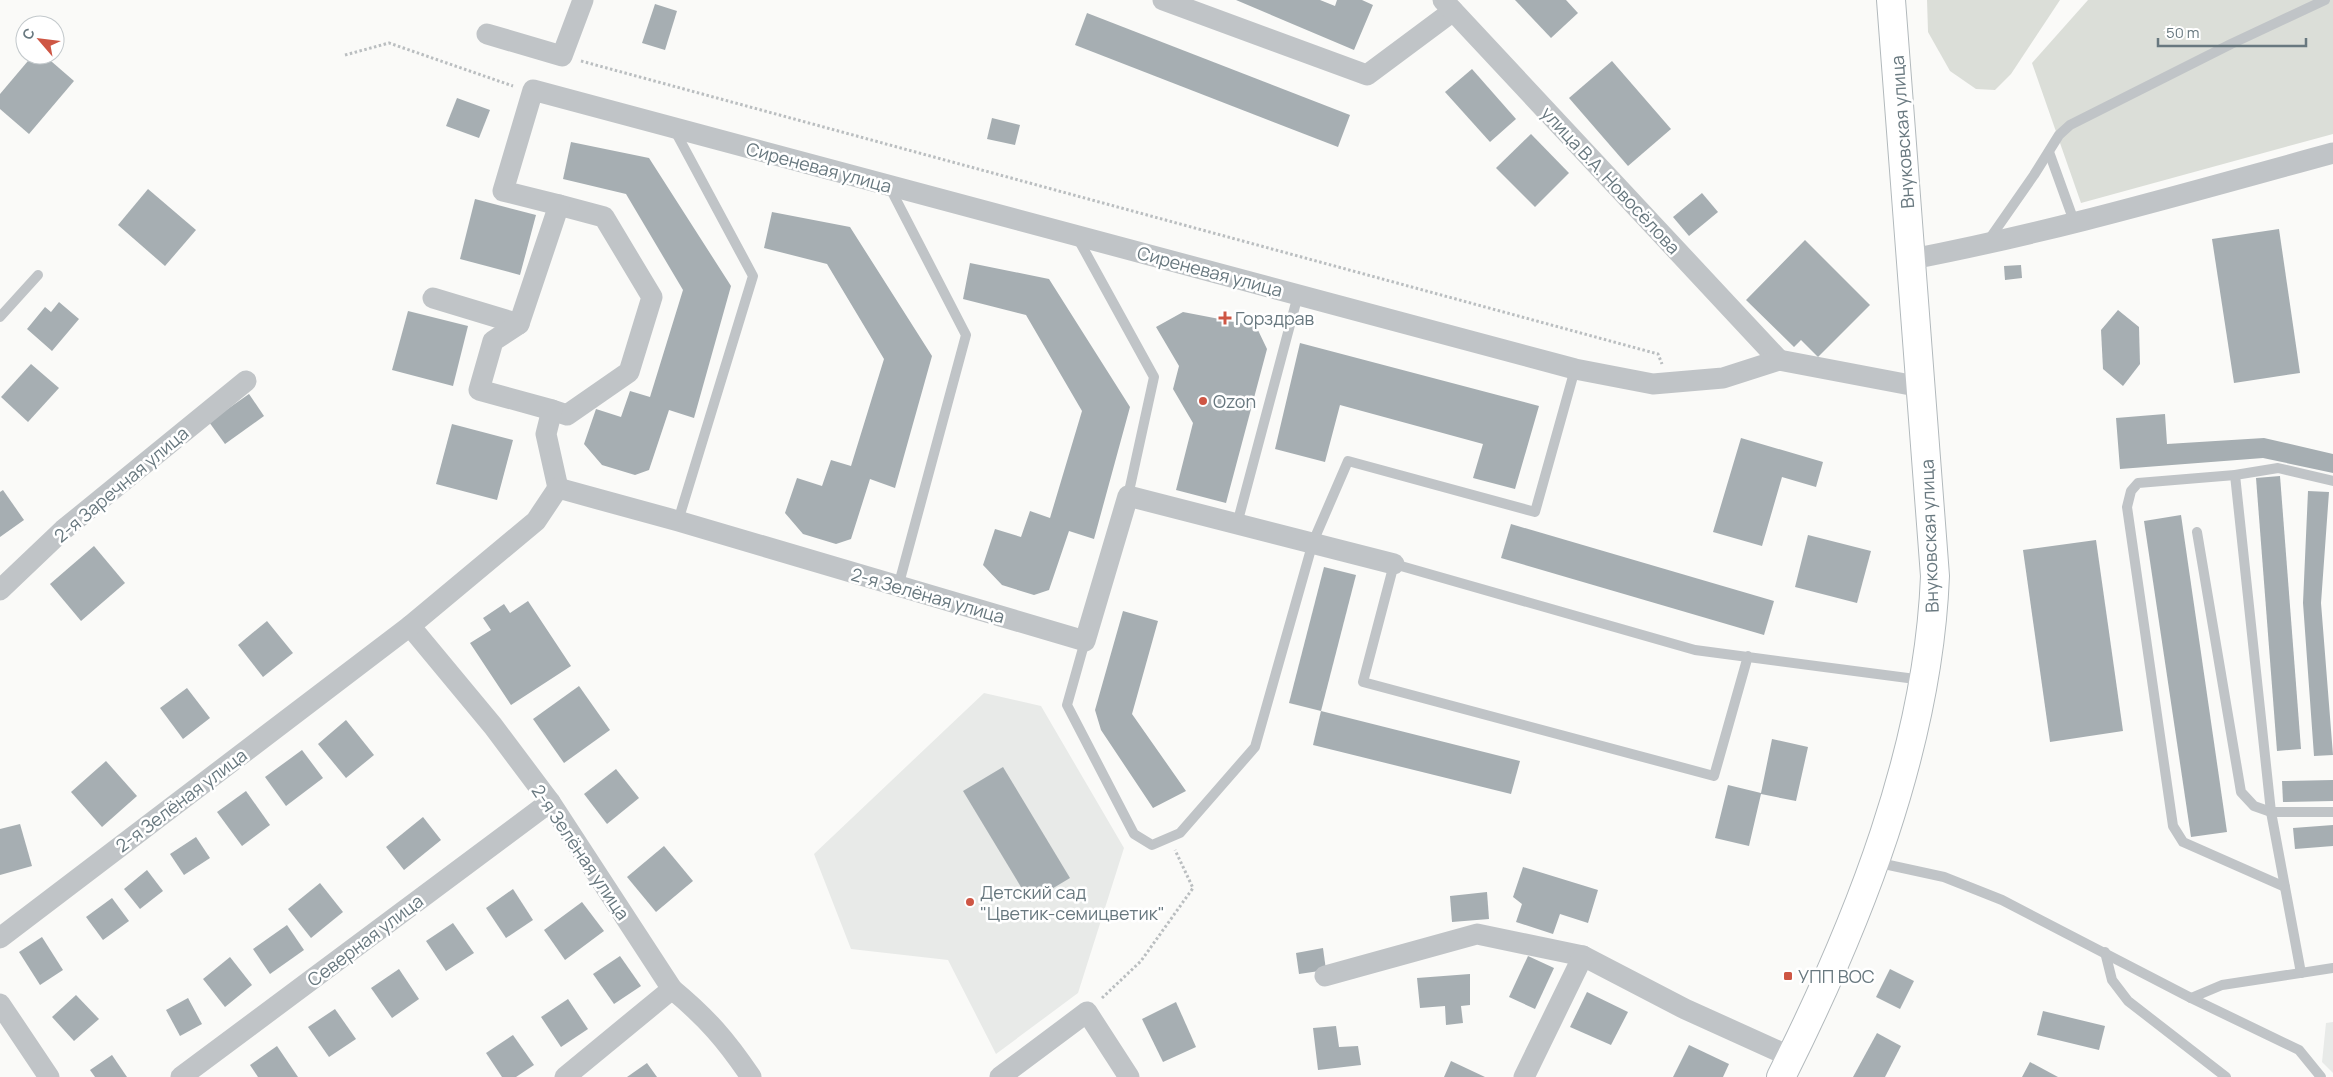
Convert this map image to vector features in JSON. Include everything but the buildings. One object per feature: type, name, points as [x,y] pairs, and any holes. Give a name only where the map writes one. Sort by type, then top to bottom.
[{"type":"main road","name":"Внуковская улица","points":[[1786,1067],[1841,951],[1874,862],[1906,761],[1924,680],[1933,621],[1934,576],[1892,0]]},
{"type":"street","points":[[487,34],[562,56],[583,0]]},
{"type":"street","points":[[1163,0],[1367,75],[1448,5]]},
{"type":"street","name":"улица В.А. Новосёлова","points":[[1448,5],[1778,360]]},
{"type":"street","points":[[533,91],[503,191],[559,205],[604,217],[652,297],[628,372],[567,415],[479,390],[493,341],[519,324],[559,205]]},
{"type":"street","name":"Сиреневая улица","points":[[533,91],[1575,369],[1653,384],[1723,378],[1778,360],[1921,388]]},
{"type":"street","points":[[1912,259],[2075,224],[2333,153]]},
{"type":"street","points":[[433,298],[519,324]]},
{"type":"street","name":"2-я Заречная улица","points":[[0,590],[63,530],[246,381]]},
{"type":"street","points":[[552,410],[546,434],[558,488]]},
{"type":"street","name":"2-я Зелёная улица","points":[[0,938],[410,626],[536,521],[558,488],[678,521],[1085,641]]},
{"type":"street","points":[[1085,641],[1128,496],[1394,564]]},
{"type":"street","name":"2-я Зелёная улица","points":[[410,626],[493,726],[550,802],[672,989],[698,1010],[725,1039],[751,1077]]},
{"type":"street","name":"Северная улица","points":[[181,1077],[550,802]]},
{"type":"street","points":[[1325,976],[1476,934],[1583,956],[1685,1009],[1786,1067]]},
{"type":"street","points":[[1524,1077],[1583,956]]},
{"type":"street","points":[[564,1077],[672,989]]},
{"type":"street","points":[[0,1004],[49,1077]]},
{"type":"street","points":[[1000,1077],[1087,1012],[1129,1077]]},
{"type":"lane","points":[[1984,245],[2060,135],[2070,125],[2231,44],[2325,0]]},
{"type":"lane","points":[[674,129],[753,276],[678,521]]},
{"type":"lane","points":[[2049,152],[2075,224]]},
{"type":"lane","points":[[889,186],[966,335],[898,587]]},
{"type":"lane","points":[[1076,236],[1154,377],[1128,496]]},
{"type":"lane","points":[[0,317],[38,276]]},
{"type":"lane","points":[[1238,524],[1298,295]]},
{"type":"lane","points":[[1085,641],[1068,705],[1134,834],[1152,845],[1180,834],[1255,746],[1313,542],[1348,461],[1535,512],[1575,369]]},
{"type":"lane","points":[[2285,887],[2184,842],[2173,826],[2127,507],[2131,491],[2138,483],[2234,475],[2278,468],[2333,481]]},
{"type":"lane","points":[[2234,475],[2271,812],[2302,973]]},
{"type":"lane","points":[[2197,532],[2241,792],[2254,806],[2271,812],[2333,812]]},
{"type":"lane","points":[[1748,656],[1714,776],[1362,682],[1394,564],[1696,650],[1748,656],[1924,680]]},
{"type":"lane","points":[[1874,862],[1944,878],[1994,896],[2191,998],[2299,1050],[2321,1077]]},
{"type":"lane","points":[[2105,952],[2112,980],[2128,1001],[2226,1077]]},
{"type":"lane","points":[[2191,998],[2222,986],[2333,968]]},
{"type":"path","points":[[344,55],[389,43],[533,91]]},
{"type":"path","points":[[562,56],[1658,354],[1671,382]]},
{"type":"path","points":[[1087,1012],[1141,962],[1193,888],[1169,838]]},
{"type":"shaded area","points":[[1927,0],[2060,0],[2011,74],[1995,90],[1976,89],[1950,71],[1928,32]]},
{"type":"shaded area","points":[[2088,0],[2333,0],[2333,134],[2081,203],[2032,63]]},
{"type":"shaded area","name":"Детский сад \"Цветик-семицветик\"","points":[[984,693],[1041,706],[1124,848],[1078,993],[996,1054],[948,960],[851,949],[814,854]]},
{"type":"shaded area","points":[[2333,1022],[2333,1073],[2322,1062],[2326,1023]]},
{"type":"place","name":"Горздрав","points":[[1225,318]]},
{"type":"place","name":"Ozon","points":[[1203,401]]},
{"type":"place","name":"Детский сад \"Цветик-семицветик\"","points":[[970,902]]},
{"type":"place","name":"УПП ВОС","points":[[1788,976]]}]
